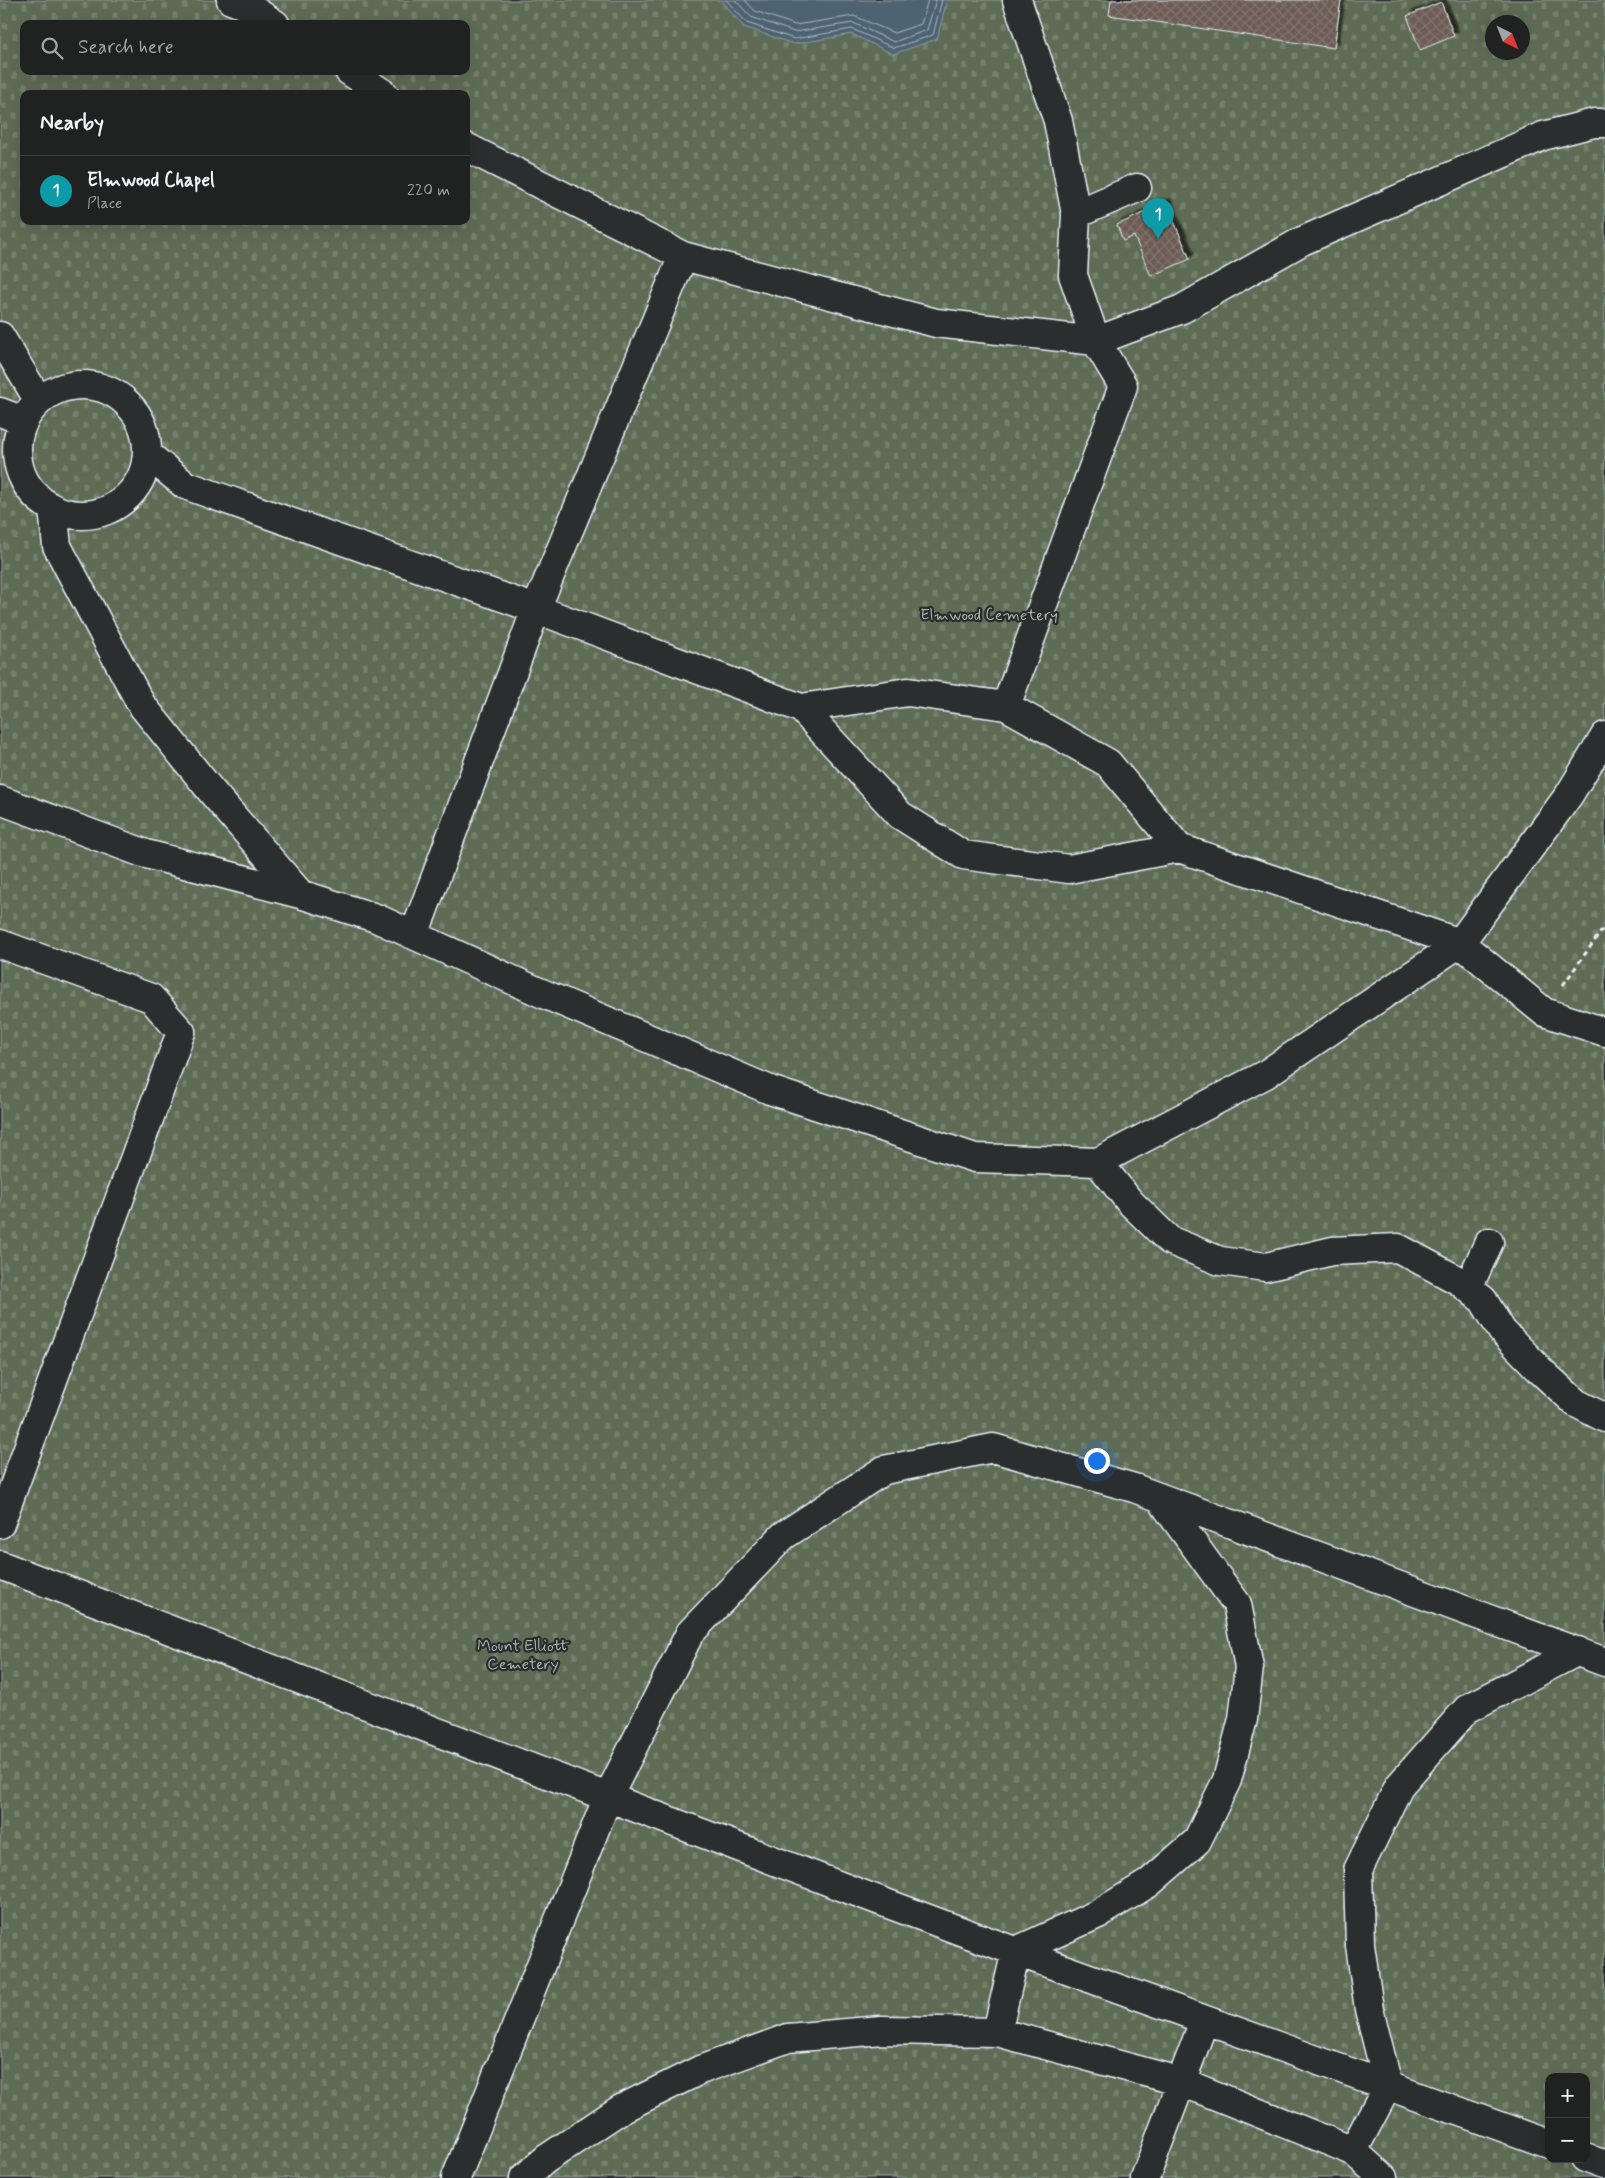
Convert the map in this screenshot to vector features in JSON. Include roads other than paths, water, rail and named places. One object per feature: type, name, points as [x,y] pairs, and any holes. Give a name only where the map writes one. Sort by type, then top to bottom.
[{"type":"lane","points":[[232,0],[249,7],[269,20]]},
{"type":"lane","points":[[1006,706],[1123,386],[1096,341],[1073,275],[1076,214],[1058,121],[1017,0]]},
{"type":"lane","points":[[355,75],[378,90]]},
{"type":"lane","points":[[470,149],[683,256],[936,323],[1096,341],[1182,309],[1302,241],[1542,136],[1594,123],[1605,123]]},
{"type":"lane","points":[[1076,214],[1137,188]]},
{"type":"lane","points":[[414,935],[536,609],[683,256]]},
{"type":"lane","points":[[0,336],[21,411],[17,446],[20,471],[33,493],[53,508],[77,515],[103,512],[125,499],[140,479],[147,454],[144,429],[131,407],[111,391],[86,385],[61,388],[21,411]]},
{"type":"lane","points":[[147,454],[185,485],[536,609],[801,708],[900,815],[962,855],[1069,869],[1179,848],[1460,943],[1544,1012],[1605,1032]]},
{"type":"lane","points":[[53,508],[57,546],[141,704],[212,792],[300,894]]},
{"type":"lane","points":[[801,708],[908,692],[1006,706],[1108,763],[1179,848]]},
{"type":"lane","points":[[0,800],[146,854],[300,894],[376,918],[539,992],[770,1090],[975,1158],[1098,1162],[1266,1074],[1460,943],[1569,796],[1605,736]]},
{"type":"lane","points":[[0,944],[150,998],[181,1032],[0,1524]]},
{"type":"lane","points":[[1098,1162],[1130,1202],[1169,1240],[1220,1262],[1266,1267],[1332,1251],[1398,1248],[1460,1281],[1483,1300],[1502,1331],[1576,1403],[1605,1418]]},
{"type":"lane","points":[[1468,1288],[1489,1242]]},
{"type":"lane","points":[[456,2178],[607,1799],[690,1633],[783,1536],[884,1470],[993,1448],[1134,1488],[1605,1662]]},
{"type":"lane","points":[[1016,1951],[1098,1914],[1149,1882],[1197,1841],[1227,1780],[1243,1718],[1249,1667],[1237,1604],[1160,1498]]},
{"type":"lane","points":[[0,1565],[607,1799],[1204,2021],[1545,2143]]},
{"type":"lane","points":[[1353,2151],[1388,2085],[1370,2009],[1360,1945],[1358,1870],[1399,1786],[1467,1709],[1578,1651]]},
{"type":"lane","points":[[997,2032],[1016,1951]]},
{"type":"lane","points":[[1146,2178],[1204,2021]]},
{"type":"lane","points":[[524,2178],[546,2159],[621,2109],[700,2070],[788,2038],[882,2030],[997,2032],[1182,2082],[1353,2151],[1383,2178]]},
{"type":"lane","points":[[1590,2159],[1605,2165]]},
{"type":"water","points":[[720,0],[947,0],[937,39],[893,54],[852,34],[794,44],[744,27]]},
{"type":"place","name":"Elmwood Chapel","points":[[1158,239]]},
{"type":"park label","name":"Elmwood Cemetery","points":[[989,615]]},
{"type":"park label","name":"Mount Elliott Cemetery","points":[[523,1655]]}]
